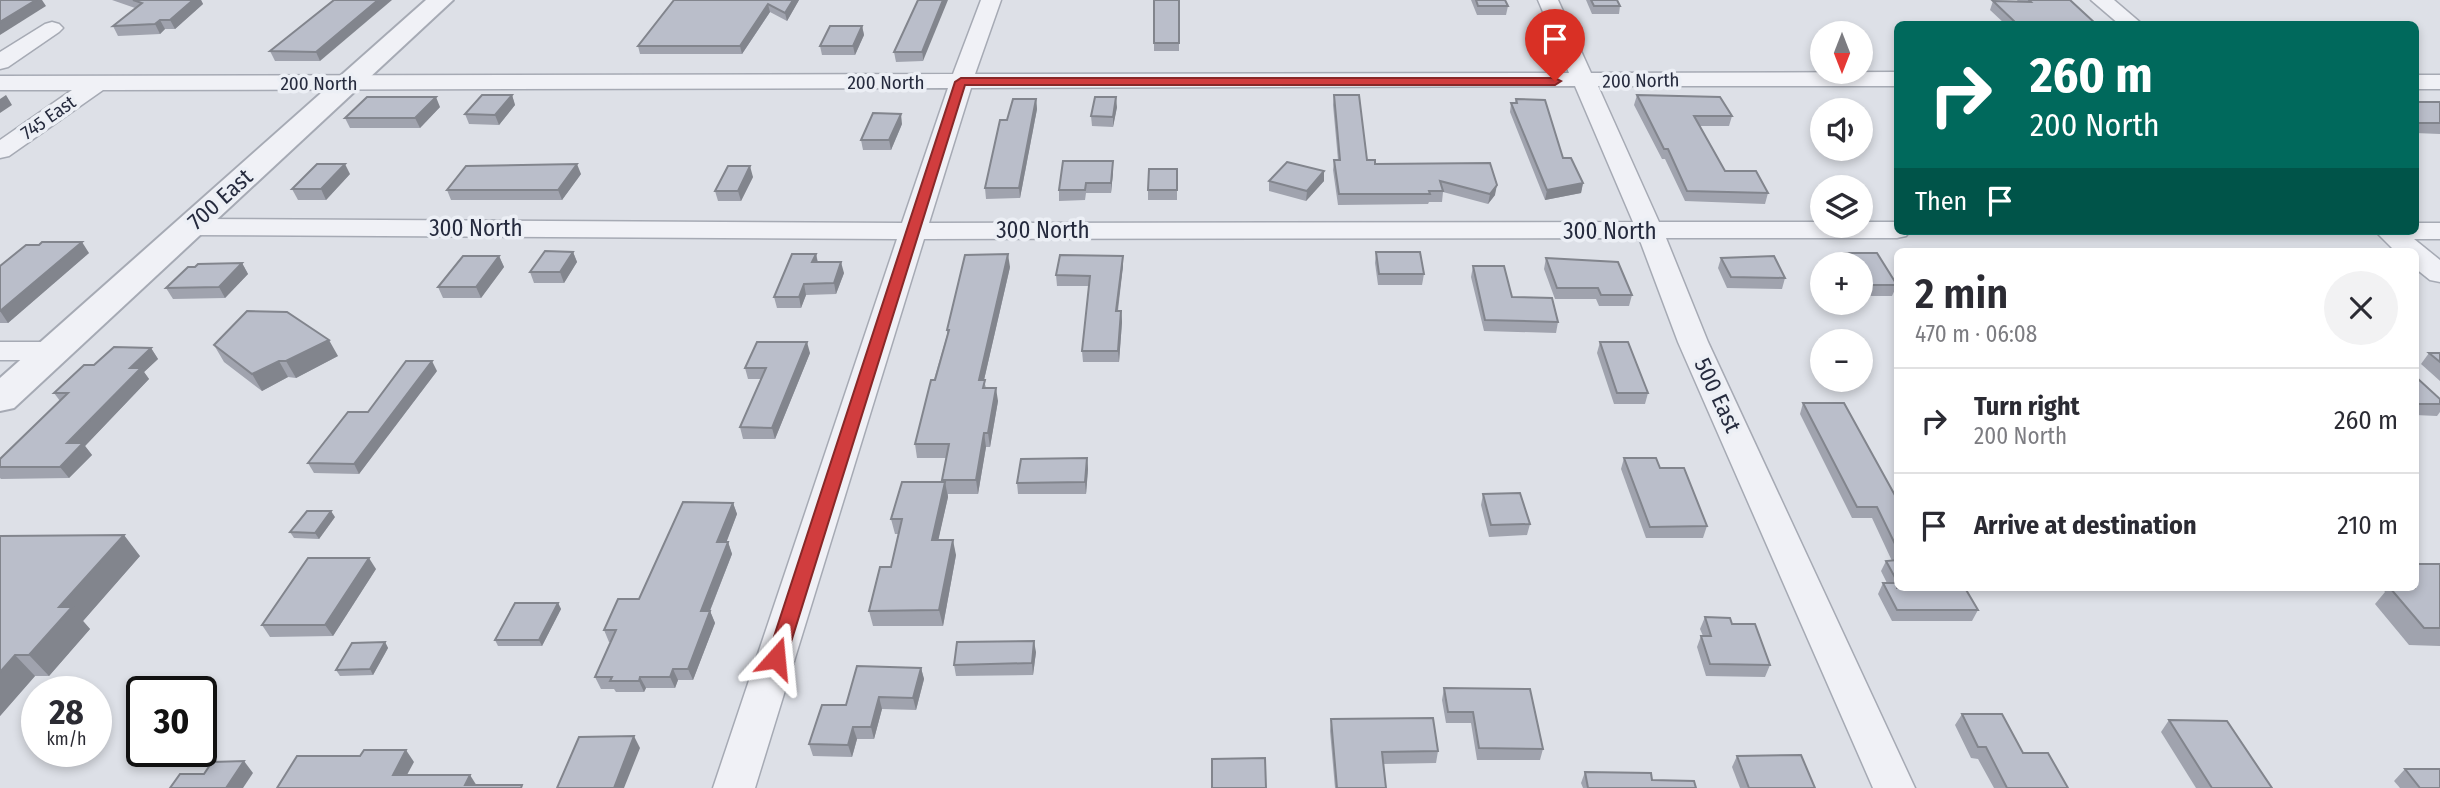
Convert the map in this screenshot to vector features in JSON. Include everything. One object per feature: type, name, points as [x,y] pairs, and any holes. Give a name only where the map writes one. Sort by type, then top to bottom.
[{"type":"street","name":"700 East","points":[[0,399],[441,0]]},
{"type":"street","points":[[734,788],[912,231],[991,0]]},
{"type":"street","name":"500 East","points":[[1548,0],[1650,231],[1693,342],[1894,788]]},
{"type":"street","points":[[2101,0],[2127,21]]},
{"type":"street","points":[[0,62],[52,28]]},
{"type":"street","name":"200 North","points":[[0,83],[1894,79]]},
{"type":"street","points":[[2419,82],[2440,82]]},
{"type":"street","name":"745 East","points":[[0,151],[97,83]]},
{"type":"street","name":"300 North","points":[[190,227],[912,231],[1894,230]]},
{"type":"street","points":[[2419,231],[2440,231]]},
{"type":"street","points":[[2393,235],[2408,248]]},
{"type":"street","points":[[2419,257],[2440,274]]},
{"type":"street","points":[[0,351],[53,351]]},
{"type":"building","points":[[0,0],[36,0],[0,22]]},
{"type":"building","points":[[133,0],[193,0],[170,20],[160,20],[155,24],[113,26],[142,3]]},
{"type":"building","points":[[334,0],[378,0],[316,52],[270,51]]},
{"type":"building","points":[[674,0],[793,0],[785,13],[768,4],[740,46],[638,46]]},
{"type":"building","points":[[918,0],[943,0],[922,52],[894,52]]},
{"type":"building","points":[[1154,0],[1179,0],[1179,43],[1154,43]]},
{"type":"building","points":[[1476,0],[1505,0],[1508,6],[1478,6]]},
{"type":"building","points":[[1591,0],[1617,0],[1620,6],[1594,6]]},
{"type":"building","points":[[2029,0],[2070,0],[2093,21],[2014,21],[1993,1],[2031,2]]},
{"type":"building","points":[[830,26],[862,26],[853,46],[820,46]]},
{"type":"building","points":[[482,95],[512,95],[495,115],[465,114]]},
{"type":"building","points":[[1334,95],[1359,95],[1367,160],[1375,160],[1375,164],[1490,163],[1497,185],[1490,194],[1440,181],[1443,191],[1429,191],[1430,194],[1339,194],[1334,160],[1340,160]]},
{"type":"building","points":[[1637,95],[1720,97],[1732,116],[1694,116],[1725,171],[1756,171],[1768,193],[1687,191],[1668,149],[1664,149]]},
{"type":"building","points":[[367,97],[436,97],[415,118],[345,118]]},
{"type":"building","points":[[1095,97],[1116,97],[1113,117],[1091,116]]},
{"type":"building","points":[[1013,99],[1036,99],[1019,188],[985,188],[1000,120],[1007,120]]},
{"type":"building","points":[[1516,99],[1545,100],[1563,158],[1571,158],[1583,183],[1547,190],[1511,103],[1517,103]]},
{"type":"building","points":[[2419,102],[2440,102],[2440,123],[2419,123]]},
{"type":"building","points":[[873,113],[901,114],[889,140],[861,140]]},
{"type":"building","points":[[1063,161],[1113,161],[1111,183],[1086,183],[1085,190],[1059,190]]},
{"type":"building","points":[[1287,162],[1324,171],[1307,191],[1269,181]]},
{"type":"building","points":[[317,164],[345,164],[321,189],[292,189]]},
{"type":"building","points":[[577,164],[558,190],[447,190],[466,166]]},
{"type":"building","points":[[728,166],[750,166],[738,191],[715,191]]},
{"type":"building","points":[[1149,169],[1177,169],[1177,190],[1148,190]]},
{"type":"building","points":[[42,242],[82,242],[0,311],[0,266],[26,245],[39,245]]},
{"type":"building","points":[[545,251],[573,252],[560,272],[530,272]]},
{"type":"building","points":[[1376,252],[1420,252],[1424,274],[1379,274]]},
{"type":"building","points":[[1873,253],[1877,253],[1894,280],[1894,285],[1873,285]]},
{"type":"building","points":[[792,254],[816,254],[812,262],[841,262],[834,283],[804,284],[799,297],[774,297]]},
{"type":"building","points":[[1008,254],[979,380],[985,380],[983,388],[996,388],[988,433],[984,433],[976,480],[942,480],[949,444],[915,444],[931,380],[935,380],[949,330],[965,255]]},
{"type":"building","points":[[1060,255],[1123,256],[1116,311],[1121,311],[1118,351],[1082,351],[1090,276],[1056,275]]},
{"type":"building","points":[[463,256],[499,256],[476,287],[438,287]]},
{"type":"building","points":[[1774,256],[1785,278],[1731,277],[1721,258]]},
{"type":"building","points":[[1546,258],[1618,262],[1632,295],[1601,295],[1598,288],[1557,288]]},
{"type":"building","points":[[242,263],[219,287],[166,288],[188,267],[198,264]]},
{"type":"building","points":[[1473,266],[1504,266],[1512,297],[1552,298],[1558,322],[1485,320]]},
{"type":"building","points":[[247,311],[287,312],[329,340],[252,374],[214,345]]},
{"type":"building","points":[[757,342],[807,342],[772,428],[740,427],[766,368],[745,368]]},
{"type":"building","points":[[1600,342],[1628,342],[1648,393],[1617,393]]},
{"type":"building","points":[[114,347],[151,348],[130,368],[141,368],[67,443],[83,443],[60,467],[0,467],[0,459],[68,393],[54,393],[84,365],[94,365]]},
{"type":"building","points":[[2429,353],[2440,353],[2440,362]]},
{"type":"building","points":[[406,361],[432,361],[354,464],[308,463],[348,412],[368,412]]},
{"type":"building","points":[[2419,380],[2440,399],[2440,404],[2419,404]]},
{"type":"building","points":[[1803,403],[1844,403],[1894,494],[1894,542],[1877,507],[1857,507]]},
{"type":"building","points":[[1087,458],[1085,482],[1017,483],[1021,459]]},
{"type":"building","points":[[1624,458],[1656,458],[1660,468],[1684,468],[1707,526],[1650,527]]},
{"type":"building","points":[[902,482],[945,482],[932,540],[953,540],[939,610],[869,611],[880,567],[891,567],[902,519],[891,519]]},
{"type":"building","points":[[1520,493],[1530,524],[1491,525],[1483,494]]},
{"type":"building","points":[[683,502],[733,503],[717,542],[728,542],[701,611],[710,611],[688,669],[673,669],[670,677],[640,677],[639,681],[610,681],[612,677],[595,677],[616,630],[604,630],[618,599],[639,599]]},
{"type":"building","points":[[307,511],[331,511],[315,533],[290,532]]},
{"type":"building","points":[[124,535],[59,607],[72,607],[29,655],[15,655],[0,672],[0,536]]},
{"type":"building","points":[[308,558],[369,558],[325,625],[262,625]]},
{"type":"building","points":[[1894,560],[1894,576],[1886,561]]},
{"type":"building","points":[[2419,564],[2440,564],[2440,628],[2424,628],[2393,591],[2419,591]]},
{"type":"building","points":[[1883,583],[1894,583],[1894,591],[1967,591],[1978,610],[1897,610]]},
{"type":"building","points":[[515,603],[558,603],[539,640],[495,640]]},
{"type":"building","points":[[1705,617],[1730,618],[1732,624],[1755,624],[1770,665],[1710,664],[1701,636],[1711,636]]},
{"type":"building","points":[[1034,641],[1032,663],[954,665],[957,642]]},
{"type":"building","points":[[385,642],[370,669],[336,670],[352,643]]},
{"type":"building","points":[[857,666],[921,668],[913,698],[879,697],[871,727],[853,727],[848,745],[809,744],[822,705],[846,705]]},
{"type":"building","points":[[1444,688],[1530,689],[1543,749],[1479,748],[1473,712],[1448,712]]},
{"type":"building","points":[[1962,714],[2002,714],[2023,753],[2048,753],[2068,788],[2007,788],[1986,747],[1978,747]]},
{"type":"building","points":[[1433,718],[1438,751],[1382,752],[1386,788],[1337,788],[1331,719]]},
{"type":"building","points":[[2169,720],[2227,721],[2272,788],[2212,788]]},
{"type":"building","points":[[634,736],[614,788],[557,788],[579,737]]},
{"type":"building","points":[[364,750],[406,750],[393,775],[470,775],[465,785],[522,785],[521,788],[277,788],[297,756],[360,756]]},
{"type":"building","points":[[1801,755],[1815,788],[1749,788],[1737,756]]},
{"type":"building","points":[[1265,758],[1266,788],[1212,788],[1212,759]]},
{"type":"building","points":[[244,761],[226,788],[170,788],[180,774],[204,774],[209,767],[217,767],[217,762]]},
{"type":"building","points":[[2405,769],[2440,769],[2440,788],[2420,788]]},
{"type":"building","points":[[1585,772],[1651,773],[1652,780],[1694,781],[1696,788],[1588,788]]},
{"type":"route","points":[[776,658],[961,82],[1555,81]]}]
